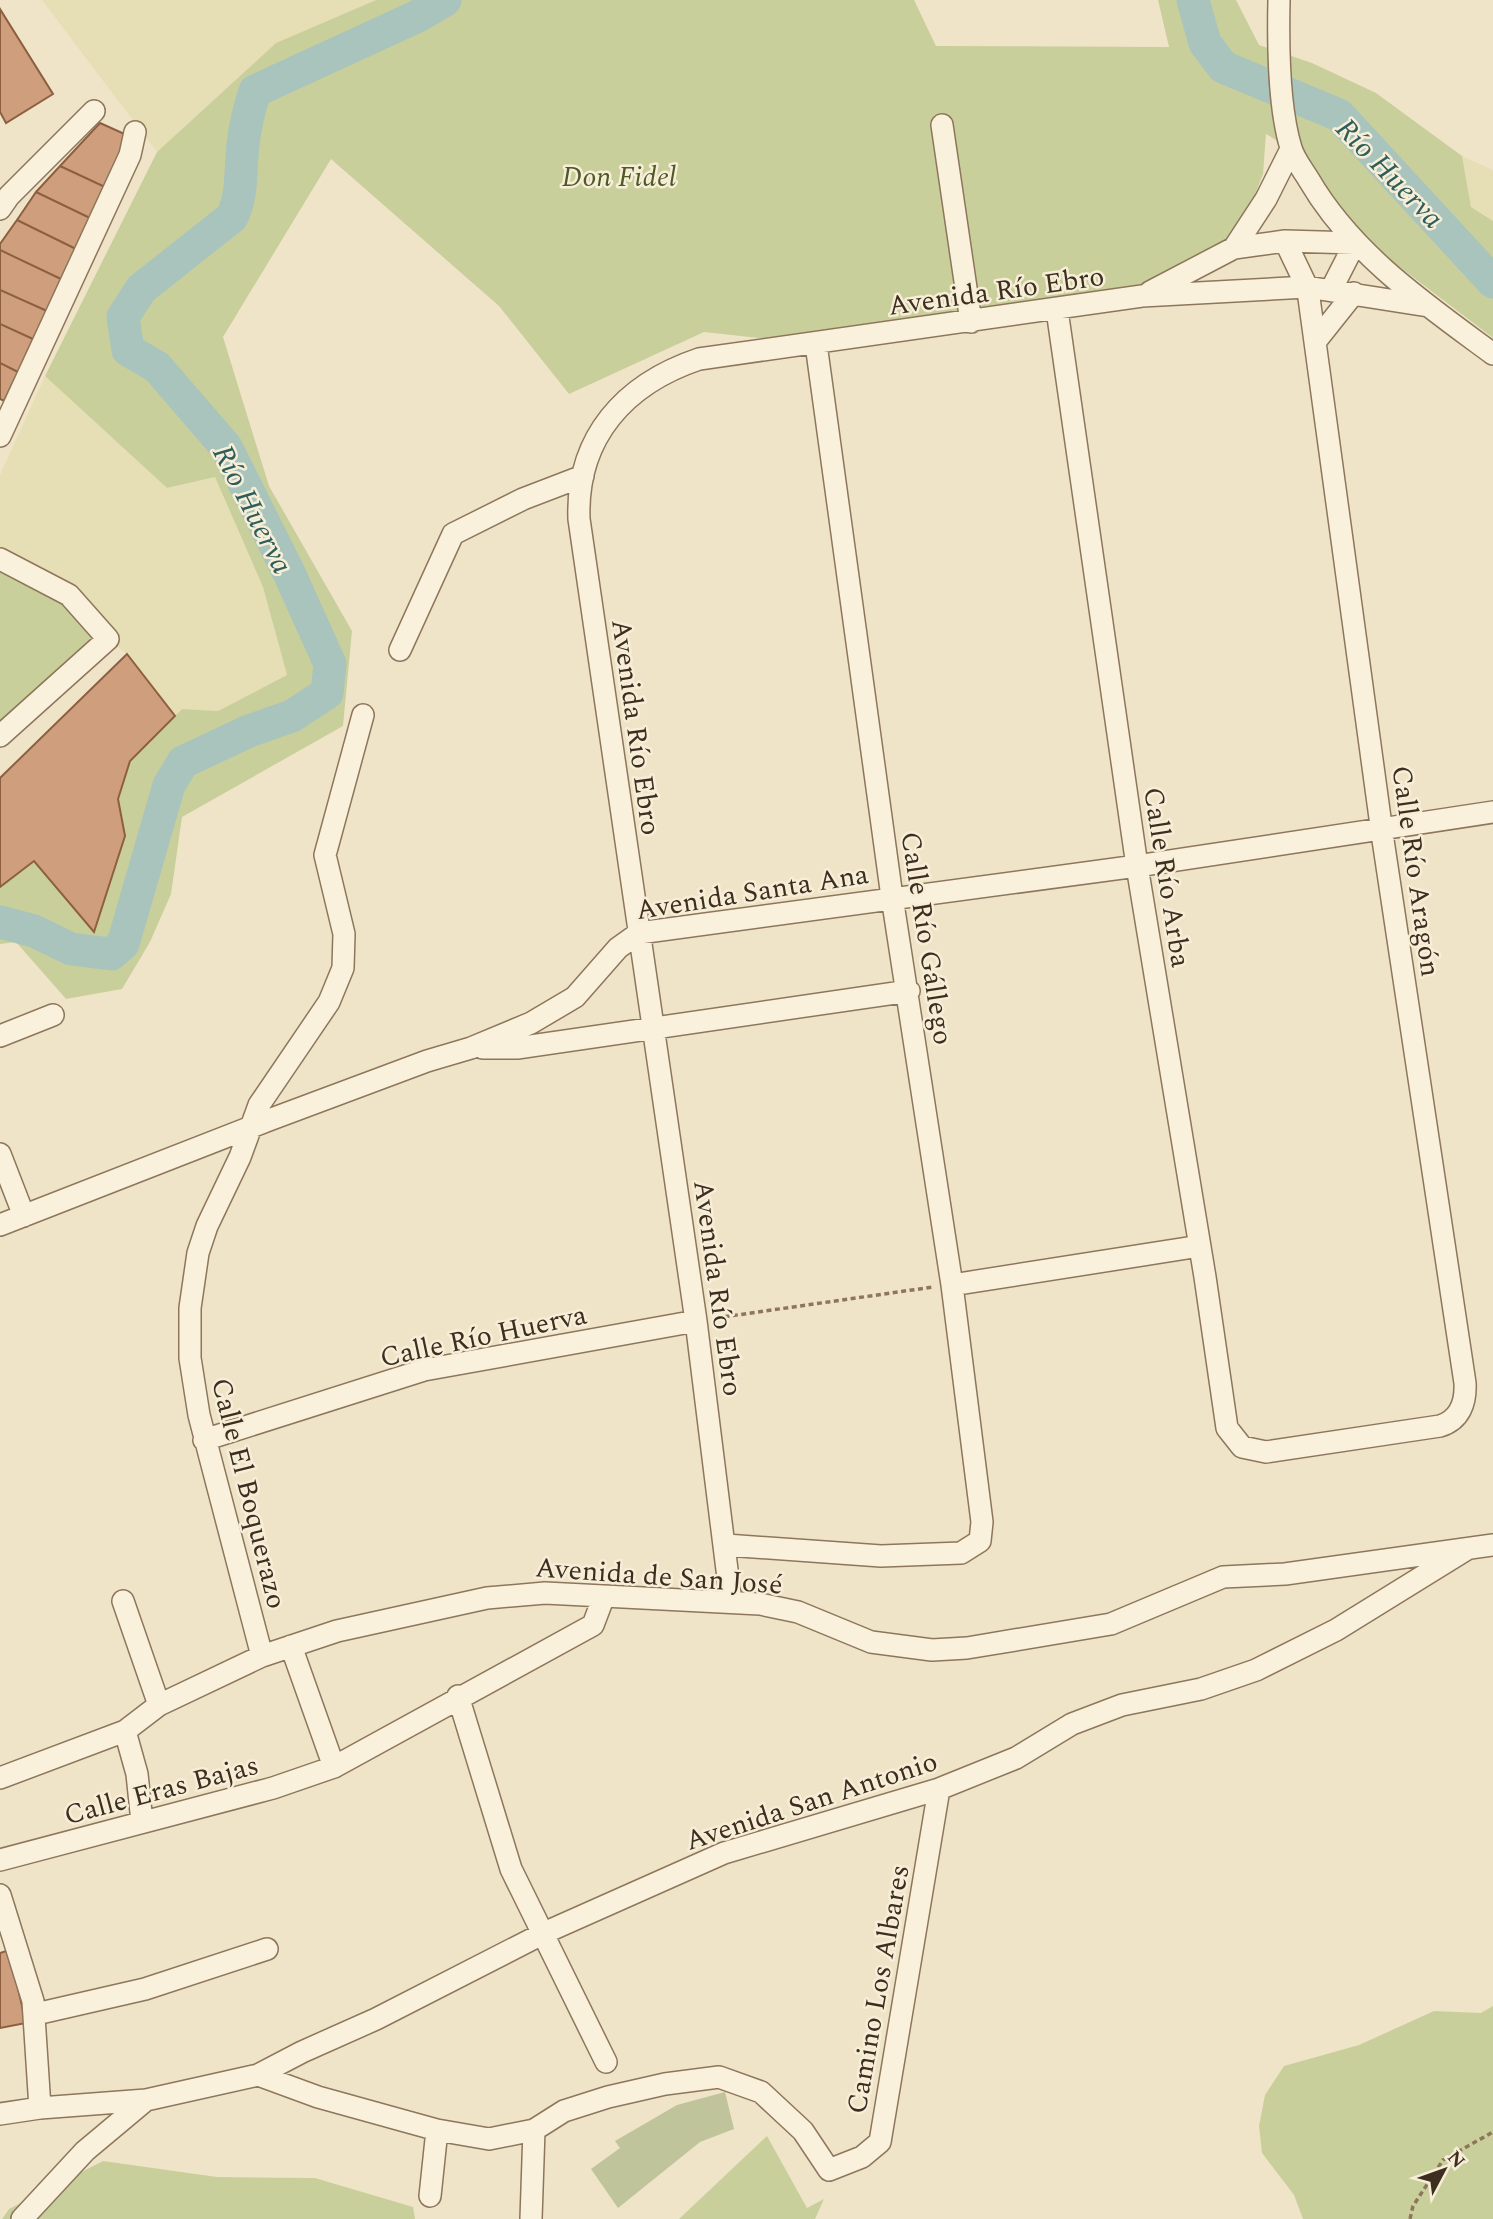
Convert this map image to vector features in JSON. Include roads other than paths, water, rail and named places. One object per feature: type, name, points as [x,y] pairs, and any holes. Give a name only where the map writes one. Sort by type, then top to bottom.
[{"type":"street","points":[[1279,0],[1278,59],[1291,149],[1324,205],[1356,243],[1428,306],[1493,354]]},
{"type":"street","points":[[3,196],[93,111]]},
{"type":"street","points":[[942,125],[971,322]]},
{"type":"street","points":[[0,436],[130,155],[135,132]]},
{"type":"street","name":"Avenida Río Ebro","points":[[1234,248],[1266,199],[1291,149]]},
{"type":"street","name":"Avenida Río Ebro","points":[[1142,296],[1234,248],[1285,242],[1356,243]]},
{"type":"street","name":"Calle Río Aragón","points":[[1242,1447],[1266,1452],[1440,1426],[1453,1420],[1462,1408],[1465,1383],[1382,828],[1307,286],[1285,242]]},
{"type":"street","points":[[1331,290],[1356,243]]},
{"type":"street","name":"Avenida Río Ebro","points":[[731,1602],[696,1321],[579,519],[583,475],[594,442],[605,424],[631,394],[652,379],[699,359],[1142,296],[1307,286],[1428,306]]},
{"type":"street","points":[[1315,341],[1354,293]]},
{"type":"street","name":"Calle Río Arba","points":[[1057,310],[1137,866],[1200,1246],[1225,1420],[1231,1436],[1242,1447]]},
{"type":"street","name":"Calle Río Gállego","points":[[726,1545],[881,1556],[961,1553],[980,1541],[982,1522],[952,1284],[909,991],[892,897],[816,344]]},
{"type":"street","points":[[400,650],[453,534],[523,499],[583,475]]},
{"type":"street","points":[[0,559],[69,595],[108,639],[0,736]]},
{"type":"street","name":"Calle El Boquerazo","points":[[262,1656],[204,1440],[190,1358],[193,1278],[207,1226],[263,1097],[329,1002],[343,968],[344,934],[325,855],[363,715]]},
{"type":"street","name":"Avenida Santa Ana","points":[[0,1225],[531,1023],[565,1003],[590,981],[618,948],[639,933],[1137,866],[1493,812]]},
{"type":"street","name":"Avenida Santa Ana","points":[[471,1048],[517,1048],[909,991]]},
{"type":"street","points":[[0,1036],[53,1015]]},
{"type":"street","points":[[0,1154],[24,1216]]},
{"type":"street","points":[[952,1284],[1200,1246]]},
{"type":"street","name":"Calle Río Huerva","points":[[204,1440],[424,1370],[696,1321]]},
{"type":"street","name":"Avenida de San José","points":[[0,1778],[125,1731],[159,1705],[262,1656],[337,1631],[487,1598],[545,1593],[731,1602],[779,1607],[871,1642],[932,1650],[967,1648],[1111,1623],[1223,1577],[1285,1574],[1373,1564],[1493,1545]]},
{"type":"street","name":"Avenida San Antonio","points":[[0,2114],[40,2108],[146,2100],[258,2075],[376,2019],[544,1933],[724,1853],[939,1789],[1016,1758],[1072,1724],[1122,1705],[1200,1689],[1255,1670],[1384,1601],[1467,1549]]},
{"type":"street","points":[[1373,1564],[1384,1601]]},
{"type":"street","name":"Calle Eras Bajas","points":[[0,1860],[273,1788],[334,1767],[458,1696],[593,1625],[604,1595]]},
{"type":"street","points":[[123,1601],[159,1705]]},
{"type":"street","points":[[291,1646],[334,1767]]},
{"type":"street","points":[[458,1696],[505,1852],[606,2062]]},
{"type":"street","points":[[125,1731],[137,1774],[142,1822]]},
{"type":"street","name":"Camino Los Albares","points":[[258,2075],[318,2097],[437,2130],[489,2139],[534,2130],[564,2111],[608,2098],[665,2084],[719,2077],[761,2092],[803,2131],[829,2170],[862,2157],[880,2142],[939,1789]]},
{"type":"street","points":[[0,1895],[36,2014],[40,2108]]},
{"type":"street","points":[[36,2014],[145,1989],[267,1950]]},
{"type":"street","points":[[22,2219],[85,2151],[146,2100]]},
{"type":"street","points":[[430,2196],[437,2130]]},
{"type":"street","points":[[531,2219],[534,2130]]},
{"type":"waterway","name":"Río Huerva","points":[[0,922],[34,931],[71,949],[111,954],[123,944],[169,785],[183,762],[249,731],[292,716],[327,693],[330,664],[290,575],[226,447],[157,367],[128,350],[123,317],[141,289],[232,217],[240,191],[246,124],[255,91],[418,16],[445,0]]},
{"type":"waterway","name":"Río Huerva","points":[[1193,0],[1205,43],[1223,67],[1339,115],[1493,282]]},
{"type":"park label","name":"Don Fidel","points":[[619,176]]}]
